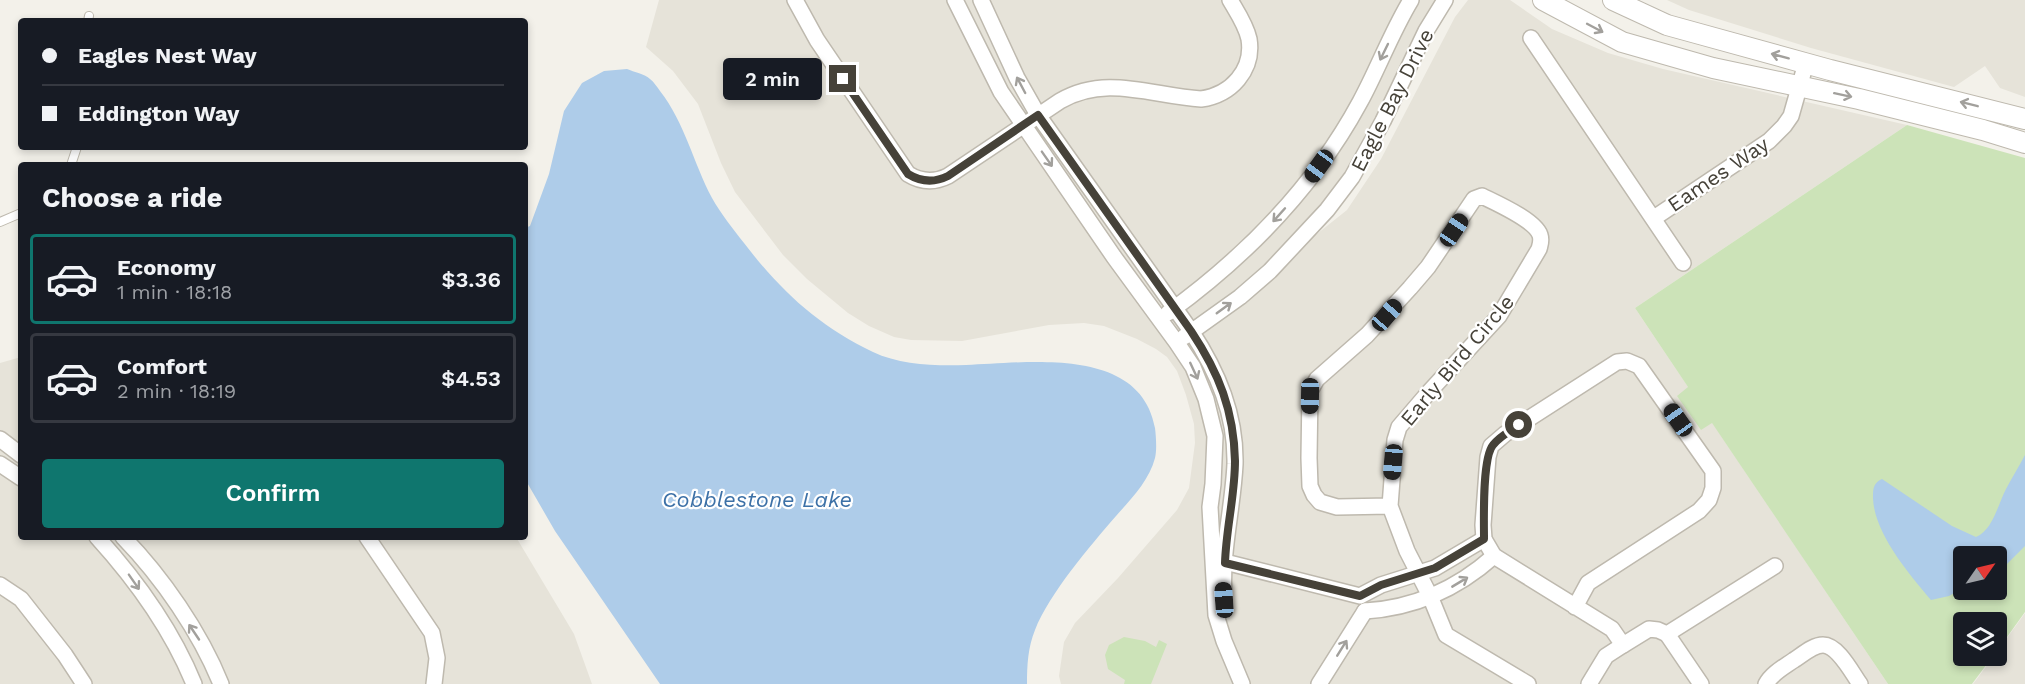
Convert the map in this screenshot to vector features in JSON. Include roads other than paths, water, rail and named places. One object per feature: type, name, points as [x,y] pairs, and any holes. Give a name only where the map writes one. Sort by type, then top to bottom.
[{"type":"street","points":[[795,0],[817,40],[908,174],[931,181],[943,179],[1069,96],[1098,87],[1119,87],[1201,99],[1209,98],[1232,87],[1243,73],[1250,49],[1247,32],[1230,0]]},
{"type":"street","points":[[955,0],[1001,92],[1023,126],[1193,367],[1206,399],[1215,436],[1210,507],[1225,614],[1231,638],[1252,684]]},
{"type":"street","points":[[981,0],[1017,78],[1038,115],[1191,331],[1209,358],[1219,379],[1226,398],[1235,463],[1219,561],[1216,615],[1242,684]]},
{"type":"street","name":"Eagle Bay Drive","points":[[1160,318],[1244,251],[1300,192],[1329,153],[1359,103],[1411,0]]},
{"type":"street","name":"Eagle Bay Drive","points":[[1177,343],[1240,297],[1270,271],[1327,210],[1352,177],[1383,121],[1426,31],[1445,0]]},
{"type":"street","points":[[1543,0],[1622,42],[1713,68],[1938,118],[2025,143]]},
{"type":"street","points":[[1613,0],[1668,25],[2025,119]]},
{"type":"street","name":"Eames Way","points":[[1531,39],[1683,263]]},
{"type":"street","name":"Eames Way","points":[[1654,218],[1769,141],[1784,126],[1791,116],[1806,63]]},
{"type":"street","name":"Early Bird Circle","points":[[1390,506],[1337,507],[1320,502],[1314,495],[1310,486],[1309,468],[1310,391],[1317,379],[1367,335],[1395,306],[1428,267],[1474,199],[1482,196],[1532,224],[1540,233],[1539,249],[1499,316],[1399,427],[1395,440],[1390,506],[1403,543],[1430,596],[1446,635],[1528,684]]},
{"type":"street","points":[[1575,607],[1588,583],[1699,511],[1709,500],[1713,488],[1713,471],[1639,366],[1627,361],[1617,362],[1504,434],[1491,446],[1485,481],[1484,539],[1494,556],[1575,607],[1612,629],[1623,645]]},
{"type":"street","points":[[1215,436],[1233,436]]},
{"type":"street","points":[[0,439],[18,453]]},
{"type":"street","points":[[0,464],[18,476]]},
{"type":"street","points":[[1219,561],[1360,596],[1381,585],[1435,568],[1484,539]]},
{"type":"street","points":[[100,540],[119,561],[157,615],[176,646],[194,684]]},
{"type":"street","points":[[126,540],[137,551],[200,640],[220,684]]},
{"type":"street","points":[[369,540],[432,633],[437,658],[434,684]]},
{"type":"street","points":[[1365,611],[1405,606],[1456,585],[1494,556]]},
{"type":"street","points":[[1667,634],[1775,566]]},
{"type":"street","points":[[0,585],[21,599],[65,655],[84,684]]},
{"type":"street","points":[[1360,596],[1365,611]]},
{"type":"street","points":[[1319,684],[1365,611]]},
{"type":"street","points":[[1592,683],[1606,656],[1649,629],[1667,634],[1701,684]]},
{"type":"street","points":[[1766,684],[1776,672],[1815,646],[1823,645],[1831,647],[1841,657],[1860,684]]},
{"type":"lane","points":[[0,222],[18,214]]},
{"type":"water","name":"Cobblestone Lake","points":[[627,69],[650,79],[676,116],[699,171],[723,216],[786,291],[835,331],[853,342],[895,360],[918,364],[1049,362],[1078,365],[1105,371],[1128,383],[1145,401],[1155,428],[1156,451],[1152,466],[1139,489],[1083,556],[1041,616],[1031,643],[1027,684],[660,684],[555,531],[528,484],[528,227],[549,174],[564,111],[582,83],[604,71]]},
{"type":"water","points":[[2025,455],[2025,546],[2007,564],[2007,546],[1953,546],[1953,594],[1931,600],[1903,566],[1879,525],[1873,495],[1875,484],[1882,479],[1952,526],[1976,537],[1982,534],[1991,523]]}]
